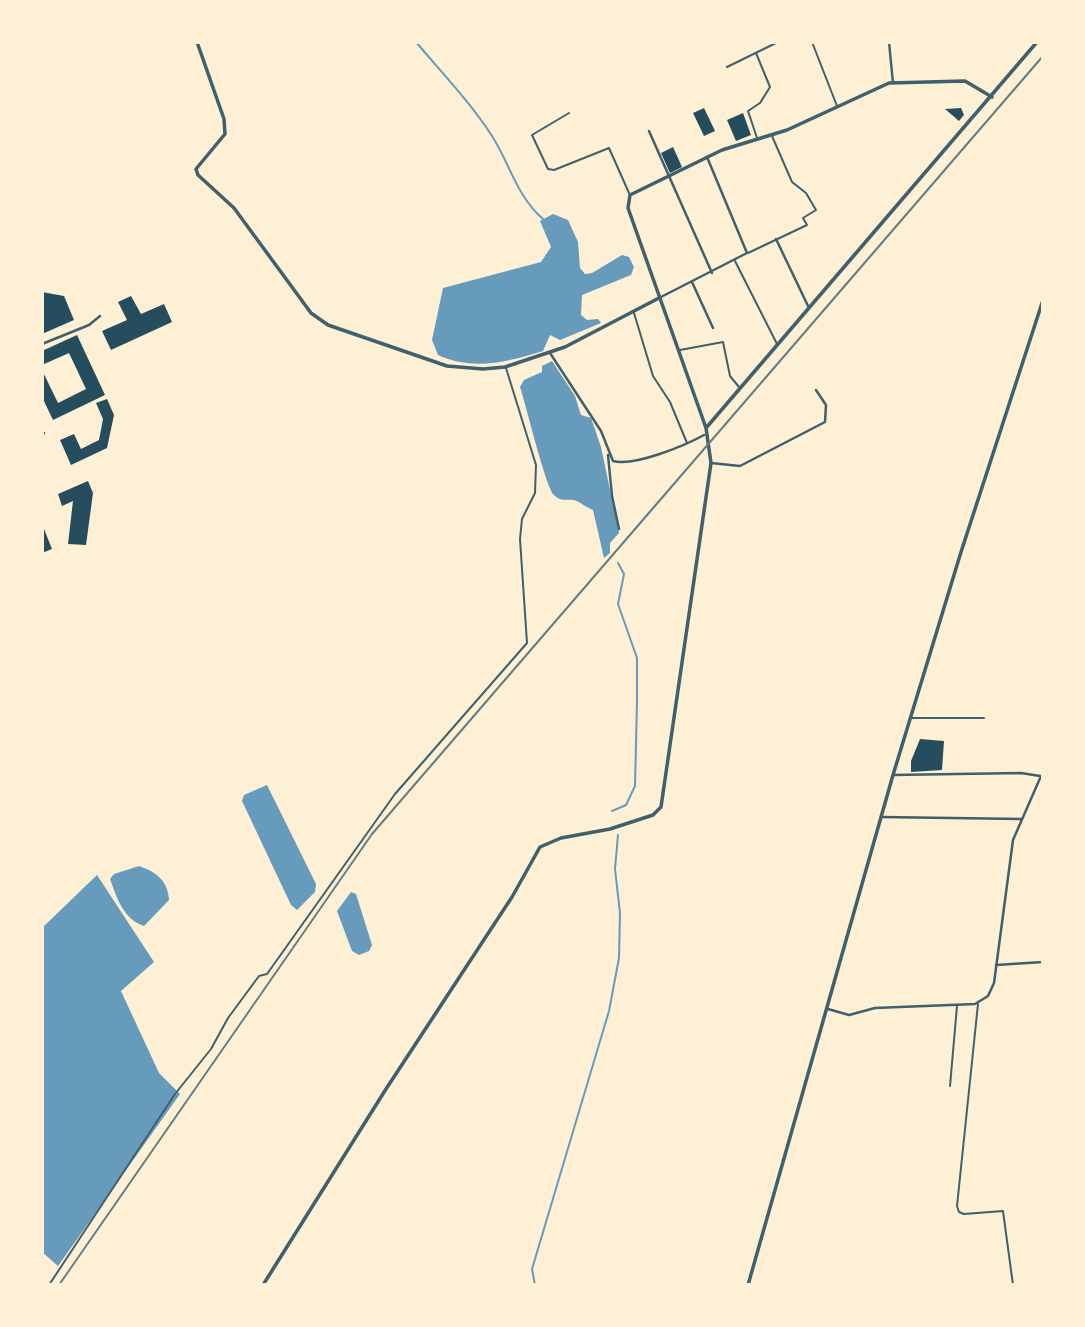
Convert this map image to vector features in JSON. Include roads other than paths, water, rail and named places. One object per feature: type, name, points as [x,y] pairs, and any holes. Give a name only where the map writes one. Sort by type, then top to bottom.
[{"type":"street","points":[[197,42],[224,119],[225,134],[196,169],[198,175],[234,208],[311,313],[345,333],[447,366],[483,369],[505,366],[550,353],[747,253],[707,157]]},
{"type":"street","points":[[889,42],[893,83]]},
{"type":"street","points":[[263,1285],[512,897],[540,847],[561,838],[610,829],[653,815],[661,807],[711,463],[704,435],[706,428],[1037,42]]},
{"type":"street","points":[[706,428],[628,208],[630,195],[722,149],[771,135],[893,83],[965,81],[992,97]]},
{"type":"street","points":[[649,131],[712,273]]},
{"type":"street","points":[[776,239],[809,308]]},
{"type":"street","points":[[692,282],[713,328]]},
{"type":"street","points":[[748,1285],[893,775],[1043,300]]},
{"type":"street","points":[[42,344],[89,325],[100,316]]},
{"type":"street","points":[[550,353],[601,431],[608,455],[619,529]]},
{"type":"street","points":[[711,463],[740,466],[825,422],[826,405],[816,390]]},
{"type":"street","points":[[608,455],[618,463],[687,444],[704,435]]},
{"type":"street","points":[[828,1009],[849,1015],[875,1008],[978,1003],[992,990],[1013,840],[1042,776],[1021,773],[893,775]]},
{"type":"street","points":[[881,817],[1022,819]]},
{"type":"street","points":[[996,965],[1043,962]]},
{"type":"lane","points":[[727,66],[778,42]]},
{"type":"lane","points":[[812,42],[837,107]]},
{"type":"lane","points":[[756,53],[770,87],[760,103],[748,111],[758,140]]},
{"type":"lane","points":[[569,113],[532,135],[548,169],[554,170],[609,148],[630,195]]},
{"type":"lane","points":[[747,253],[807,225],[803,218],[816,210],[806,193],[792,182],[771,135]]},
{"type":"lane","points":[[735,260],[777,345]]},
{"type":"lane","points":[[634,312],[653,376],[670,402],[687,444]]},
{"type":"lane","points":[[678,351],[723,342],[730,376],[740,388]]},
{"type":"lane","points":[[49,1285],[175,1094],[211,1049],[228,1018],[259,976],[267,974],[396,794],[527,643],[520,539],[522,519],[535,493],[536,465],[505,366]]},
{"type":"lane","points":[[911,718],[984,718]]},
{"type":"lane","points":[[978,1003],[957,1206],[959,1212],[964,1214],[1003,1211],[1013,1285]]},
{"type":"lane","points":[[950,1086],[957,1005]]},
{"type":"water","points":[[553,214],[568,220],[578,242],[580,268],[585,274],[592,273],[622,255],[629,257],[634,267],[631,275],[582,295],[581,315],[587,320],[598,319],[601,323],[560,340],[550,335],[543,351],[517,359],[477,364],[438,355],[432,340],[443,288],[541,262],[551,247],[540,221]]},
{"type":"water","points":[[552,361],[575,396],[581,415],[591,418],[601,447],[619,533],[610,543],[610,553],[604,558],[593,510],[576,501],[559,499],[550,489],[520,387],[524,380],[542,372],[542,366]]},
{"type":"water","points":[[267,785],[316,884],[315,892],[297,910],[291,905],[242,801],[244,795]]},
{"type":"water","points":[[139,866],[151,871],[164,882],[169,900],[144,926],[126,913],[110,879],[114,874]]},
{"type":"water","points":[[97,875],[154,962],[121,991],[159,1073],[180,1094],[58,1266],[42,1252],[42,928]]},
{"type":"water","points":[[351,892],[356,894],[372,945],[369,951],[359,955],[352,951],[337,911]]},
{"type":"waterway","points":[[416,42],[483,123],[520,190],[543,219]]},
{"type":"waterway","points":[[612,811],[626,805],[635,786],[637,658],[618,604],[624,574],[618,563]]},
{"type":"waterway","points":[[535,1285],[532,1269],[609,1011],[619,958],[620,913],[615,869],[618,835]]},
{"type":"railway","points":[[59,1285],[372,834],[1043,56]]}]
